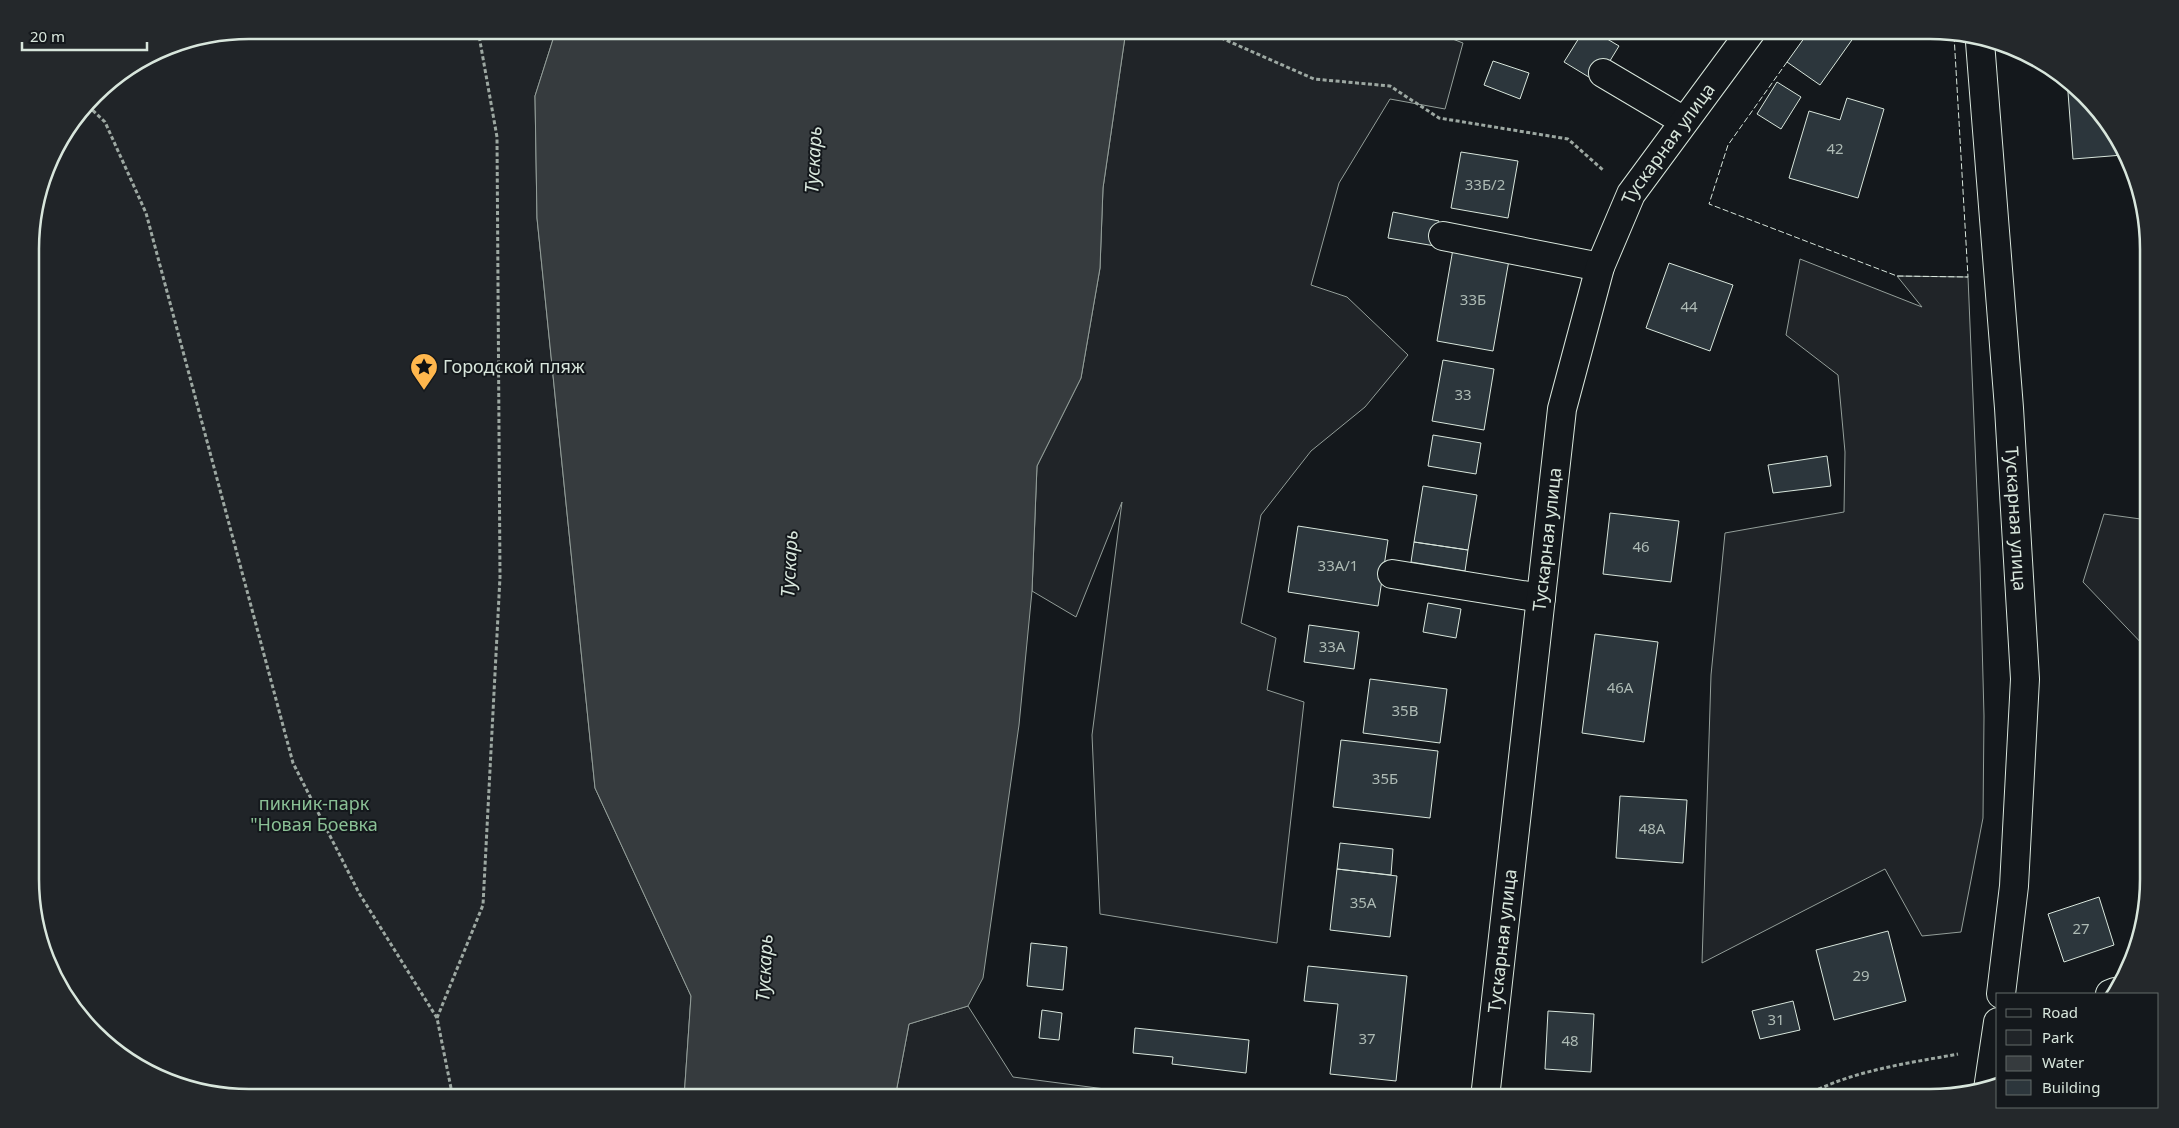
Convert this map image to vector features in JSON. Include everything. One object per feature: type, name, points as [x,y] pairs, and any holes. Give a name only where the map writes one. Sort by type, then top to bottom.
[{"type":"street","name":"Тускарная улица","points":[[1486,1089],[1562,409],[1600,267],[1631,194],[1742,39]]},
{"type":"street","name":"Тускарная улица","points":[[1980,45],[2009,408],[2025,679],[2014,886],[2001,993]]},
{"type":"street","points":[[1603,73],[1684,121]]},
{"type":"street","points":[[1442,236],[1600,267]]},
{"type":"street","points":[[1392,574],[1541,598]]},
{"type":"street","points":[[1989,1081],[1996,1035]]},
{"type":"path","points":[[437,1018],[484,905],[500,578],[497,138],[480,39]]},
{"type":"path","points":[[1223,39],[1314,79],[1390,86],[1439,118],[1568,139],[1631,194]]},
{"type":"path","points":[[92,109],[105,122],[146,213],[293,763],[359,893],[437,1018],[450,1089]]},
{"type":"path","points":[[1816,1089],[1824,1084],[1868,1071],[1966,1053]]},
{"type":"green space","name":"пикник-парк \"Новая Боевка","points":[[235,39],[553,39],[535,96],[537,218],[595,788],[691,996],[685,1089],[235,1089],[194,1082],[156,1068],[132,1054],[110,1037],[91,1018],[74,996],[60,972],[50,947],[39,893],[39,235],[46,194],[60,156],[74,132],[91,110],[110,91],[132,74],[156,60],[181,50]]},
{"type":"green space","points":[[1125,39],[1453,39],[1463,43],[1445,109],[1390,99],[1339,183],[1311,285],[1347,297],[1408,355],[1365,407],[1311,451],[1261,515],[1241,623],[1276,638],[1267,690],[1304,702],[1277,943],[1100,914],[1092,735],[1122,502],[1076,617],[1032,591],[1037,466],[1081,378],[1100,268],[1103,188]]},
{"type":"green space","points":[[1800,259],[1922,307],[1897,276],[1968,277],[1980,565],[1984,716],[1983,818],[1961,932],[1922,936],[1885,869],[1702,963],[1711,675],[1725,533],[1844,512],[1845,452],[1838,375],[1786,335]]},
{"type":"green space","points":[[2104,514],[2140,519],[2140,642],[2083,582]]},
{"type":"green space","points":[[968,1006],[1013,1077],[1105,1089],[897,1089],[909,1024]]},
{"type":"water","name":"Тускарь","points":[[553,39],[1125,39],[1103,188],[1100,268],[1081,378],[1037,466],[1032,591],[1019,725],[983,978],[968,1006],[909,1024],[897,1089],[685,1089],[691,996],[595,788],[537,218],[535,96]]},
{"type":"building","points":[[1578,39],[1607,39],[1619,46],[1597,82],[1564,62]]},
{"type":"building","points":[[1804,39],[1853,39],[1820,85],[1787,62]]},
{"type":"building","points":[[1493,61],[1529,73],[1520,99],[1484,85]]},
{"type":"building","points":[[1777,82],[1801,97],[1781,129],[1757,114]]},
{"type":"building","points":[[2068,90],[2097,121],[2119,155],[2073,159]]},
{"type":"building","points":[[1847,98],[1884,109],[1858,198],[1789,178],[1809,111],[1840,120]]},
{"type":"building","points":[[1461,152],[1518,161],[1508,218],[1451,208]]},
{"type":"building","points":[[1393,212],[1439,221],[1435,246],[1388,238]]},
{"type":"building","points":[[1453,249],[1509,260],[1493,351],[1437,341]]},
{"type":"building","points":[[1669,263],[1733,285],[1710,351],[1646,328]]},
{"type":"building","points":[[1443,360],[1494,369],[1484,430],[1432,421]]},
{"type":"building","points":[[1433,435],[1481,443],[1476,474],[1428,466]]},
{"type":"building","points":[[1827,456],[1831,486],[1773,493],[1768,465]]},
{"type":"building","points":[[1423,486],[1477,495],[1468,550],[1414,542]]},
{"type":"building","points":[[1610,513],[1679,521],[1671,582],[1603,574]]},
{"type":"building","points":[[1298,526],[1388,540],[1378,606],[1288,592]]},
{"type":"building","points":[[1414,542],[1468,550],[1465,571],[1411,562]]},
{"type":"building","points":[[1428,603],[1461,609],[1456,638],[1423,632]]},
{"type":"building","points":[[1309,625],[1359,632],[1354,669],[1304,662]]},
{"type":"building","points":[[1595,634],[1658,642],[1644,742],[1582,733]]},
{"type":"building","points":[[1370,679],[1447,689],[1440,743],[1363,733]]},
{"type":"building","points":[[1341,740],[1438,751],[1430,818],[1333,807]]},
{"type":"building","points":[[1620,796],[1687,800],[1683,863],[1616,858]]},
{"type":"building","points":[[1340,843],[1393,849],[1391,875],[1337,869]]},
{"type":"building","points":[[1337,869],[1397,876],[1390,937],[1330,930]]},
{"type":"building","points":[[2099,897],[2114,945],[2064,962],[2048,914]]},
{"type":"building","points":[[1888,931],[1906,1001],[1834,1020],[1816,950]]},
{"type":"building","points":[[1031,943],[1067,947],[1063,990],[1027,986]]},
{"type":"building","points":[[1308,966],[1407,976],[1396,1081],[1330,1074],[1338,1004],[1304,1001]]},
{"type":"building","points":[[1793,1001],[1800,1030],[1760,1039],[1752,1011]]},
{"type":"building","points":[[1042,1010],[1062,1013],[1059,1040],[1039,1038]]},
{"type":"building","points":[[1548,1011],[1594,1014],[1591,1072],[1545,1069]]},
{"type":"building","points":[[1135,1028],[1249,1040],[1246,1073],[1172,1064],[1173,1057],[1133,1053]]},
{"type":"fence","points":[[1787,62],[1728,145],[1709,204],[1897,276],[1968,277],[1954,40]]},
{"type":"place","name":"Городской пляж","points":[[424,391]]}]
